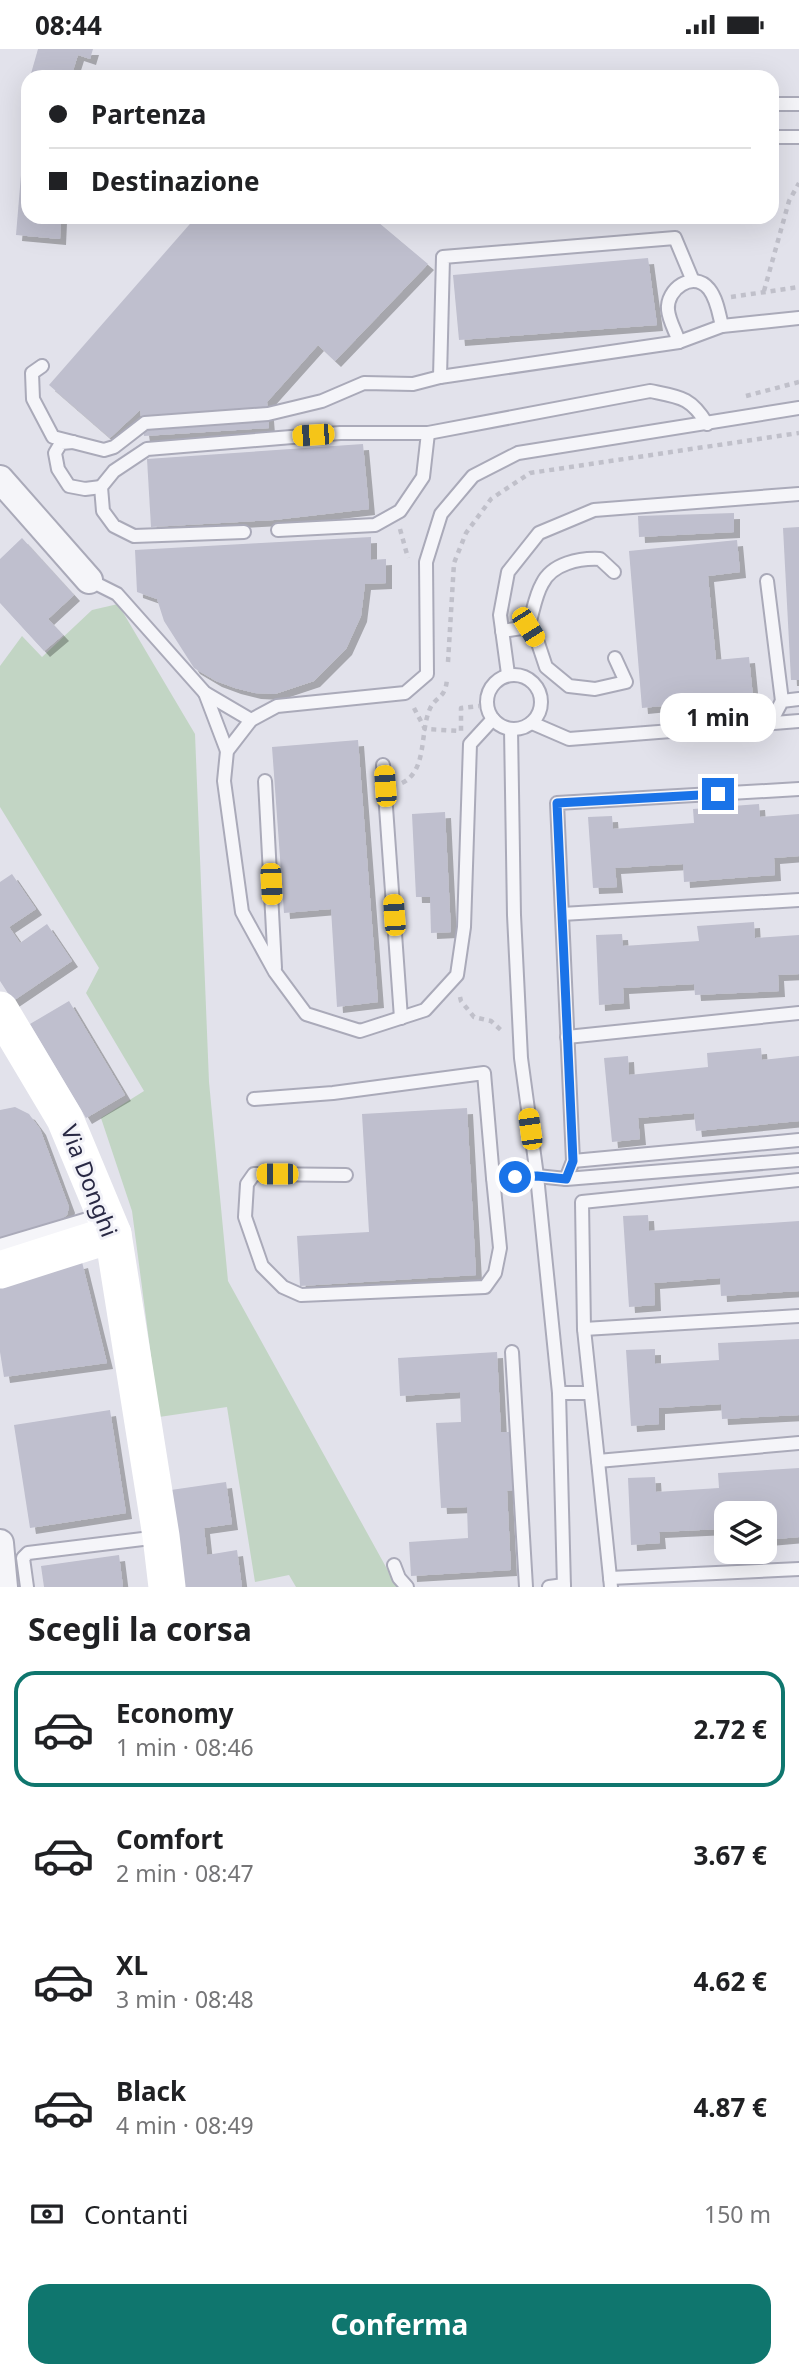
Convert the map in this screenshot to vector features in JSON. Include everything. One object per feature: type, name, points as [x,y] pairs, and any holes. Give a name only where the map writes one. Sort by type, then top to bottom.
[{"type":"street","points":[[0,479],[89,580]]},
{"type":"street","name":"Via Donghi","points":[[0,1010],[65,1119],[108,1224],[155,1451],[160,1536],[167,1587]]},
{"type":"street","points":[[0,1270],[108,1224]]},
{"type":"street","points":[[0,1543],[4,1587]]},
{"type":"lane","points":[[779,104],[799,104]]},
{"type":"lane","points":[[779,137],[799,137]]},
{"type":"lane","points":[[440,377],[443,257],[675,238],[693,281]]},
{"type":"lane","points":[[679,342],[668,312],[669,297],[678,285],[693,281],[707,286],[715,299],[722,326]]},
{"type":"lane","points":[[42,366],[32,373],[33,398],[53,437],[104,450],[114,447],[145,423],[268,414],[323,401],[364,383],[413,384],[440,377],[679,342],[722,326],[799,317]]},
{"type":"lane","points":[[77,442],[61,443],[55,453],[58,469],[69,486],[85,489],[101,487],[114,471],[146,449],[341,433],[428,433],[650,391],[680,397],[697,407],[707,424]]},
{"type":"lane","points":[[227,751],[251,720],[277,706],[405,693],[427,674],[426,562],[441,514],[473,476],[518,453],[799,408]]},
{"type":"lane","points":[[278,530],[376,525],[400,511],[423,477],[428,433]]},
{"type":"lane","points":[[101,487],[103,511],[114,526],[134,536],[244,532]]},
{"type":"lane","points":[[508,674],[500,615],[508,572],[538,533],[594,510],[799,494]]},
{"type":"lane","points":[[614,572],[600,559],[581,558],[556,568],[542,582],[528,627],[538,643],[546,667],[569,686],[595,688],[626,682],[615,658]]},
{"type":"lane","points":[[89,580],[117,594],[205,693],[251,720]]},
{"type":"lane","points":[[767,581],[782,701],[771,722]]},
{"type":"lane","points":[[502,631],[528,627]]},
{"type":"lane","points":[[508,674],[522,674],[533,681],[541,693],[540,712],[532,723],[520,729],[499,725],[487,705],[488,692],[495,681],[508,674]]},
{"type":"lane","points":[[205,693],[227,751],[224,781],[242,912],[275,972],[306,1014],[360,1031],[425,1010],[457,975],[464,927],[470,744],[493,719]]},
{"type":"lane","points":[[782,701],[799,699]]},
{"type":"lane","points":[[532,723],[569,739],[799,721]]},
{"type":"lane","points":[[511,729],[514,915],[521,1058],[537,1176],[559,1393],[564,1586],[549,1587]]},
{"type":"lane","points":[[383,765],[401,1018]]},
{"type":"lane","points":[[265,781],[275,972]]},
{"type":"lane","points":[[566,1179],[573,1161],[557,803],[799,789]]},
{"type":"lane","points":[[562,914],[799,900]]},
{"type":"lane","points":[[567,1037],[799,1013]]},
{"type":"lane","points":[[254,1099],[333,1093],[484,1073],[500,1248],[495,1273],[485,1287],[301,1295],[283,1287],[262,1266],[245,1217],[247,1184],[254,1174],[346,1175]]},
{"type":"lane","points":[[573,1161],[799,1140]]},
{"type":"lane","points":[[493,1178],[537,1176],[566,1179],[799,1160]]},
{"type":"lane","points":[[799,1180],[582,1202],[584,1329],[611,1583],[799,1569]]},
{"type":"lane","points":[[0,1245],[108,1224]]},
{"type":"lane","points":[[584,1329],[799,1316]]},
{"type":"lane","points":[[512,1352],[526,1587]]},
{"type":"lane","points":[[559,1393],[590,1393]]},
{"type":"lane","points":[[598,1461],[799,1443]]},
{"type":"lane","points":[[27,1587],[23,1558],[28,1553],[160,1536]]},
{"type":"lane","points":[[394,1565],[398,1578],[407,1587]]},
{"type":"path","points":[[764,292],[789,201],[799,183]]},
{"type":"path","points":[[715,299],[799,287]]},
{"type":"path","points":[[405,693],[425,729],[461,731],[461,708],[487,705]]},
{"type":"path","points":[[457,975],[461,1001],[474,1017],[491,1021],[503,1032],[507,1051],[521,1058]]},
{"type":"green space","points":[[118,604],[195,734],[209,1082],[228,1281],[397,1587],[296,1587],[289,1575],[255,1582],[227,1407],[159,1417],[132,1211],[101,1118],[144,1091],[86,993],[99,968],[0,807],[0,666],[22,636],[42,657],[92,610]]},
{"type":"building","points":[[38,49],[93,49],[90,59],[78,55],[73,70],[32,70]]},
{"type":"building","points":[[21,175],[21,224],[61,224],[60,239],[16,235]]},
{"type":"building","points":[[190,224],[380,224],[428,264],[335,361],[318,345],[267,402],[269,428],[144,436],[140,410],[110,438],[49,385]]},
{"type":"building","points":[[648,258],[657,325],[459,340],[453,275]]},
{"type":"building","points":[[363,444],[369,509],[274,520],[151,527],[147,459]]},
{"type":"building","points":[[734,513],[734,532],[639,537],[638,516]]},
{"type":"building","points":[[799,527],[799,680],[791,680],[783,528]]},
{"type":"building","points":[[371,537],[371,560],[386,559],[386,583],[365,584],[361,616],[346,649],[314,681],[275,694],[235,688],[194,668],[164,621],[157,599],[137,592],[135,550]]},
{"type":"building","points":[[22,538],[74,595],[48,619],[63,635],[44,651],[0,603],[0,559]]},
{"type":"building","points":[[737,540],[740,572],[708,576],[716,660],[749,657],[753,697],[642,708],[629,551]]},
{"type":"building","points":[[358,740],[378,1002],[337,1007],[331,909],[284,913],[272,747]]},
{"type":"building","points":[[759,804],[760,817],[799,814],[799,856],[774,858],[775,875],[684,882],[683,864],[615,868],[617,887],[593,888],[588,817],[612,816],[613,829],[694,823],[693,809]]},
{"type":"building","points":[[445,812],[451,932],[431,933],[430,897],[416,897],[412,814]]},
{"type":"building","points":[[12,874],[36,909],[9,927],[20,943],[47,924],[72,961],[13,1001],[0,981],[0,882]]},
{"type":"building","points":[[754,922],[755,938],[799,935],[799,974],[778,975],[779,991],[695,995],[694,984],[623,988],[624,1003],[599,1005],[596,935],[622,934],[623,946],[699,941],[697,926]]},
{"type":"building","points":[[69,1001],[125,1095],[86,1118],[30,1024]]},
{"type":"building","points":[[761,1048],[762,1060],[799,1056],[799,1121],[696,1131],[694,1113],[638,1118],[640,1139],[612,1142],[604,1058],[628,1056],[629,1075],[708,1067],[707,1053]]},
{"type":"building","points":[[15,1107],[29,1114],[40,1129],[69,1207],[67,1215],[53,1225],[0,1239],[0,1110]]},
{"type":"building","points":[[467,1108],[476,1275],[300,1286],[297,1236],[369,1232],[362,1114]]},
{"type":"building","points":[[648,1215],[649,1231],[799,1221],[799,1291],[721,1296],[720,1278],[654,1283],[655,1305],[629,1307],[623,1216]]},
{"type":"building","points":[[82,1262],[107,1363],[4,1377],[0,1352],[0,1285]]},
{"type":"building","points":[[799,1339],[799,1415],[722,1419],[721,1404],[659,1408],[659,1424],[631,1426],[626,1350],[655,1349],[655,1364],[719,1360],[718,1343]]},
{"type":"building","points":[[497,1352],[501,1432],[510,1432],[513,1490],[507,1491],[511,1570],[411,1576],[409,1542],[468,1538],[467,1507],[441,1508],[436,1423],[461,1422],[460,1392],[400,1396],[398,1358]]},
{"type":"building","points":[[110,1410],[126,1513],[30,1528],[14,1425]]},
{"type":"building","points":[[799,1468],[799,1537],[777,1539],[777,1501],[714,1501],[714,1529],[659,1532],[660,1543],[631,1545],[628,1478],[655,1477],[656,1492],[719,1488],[718,1473]]},
{"type":"building","points":[[226,1482],[232,1524],[204,1528],[207,1555],[237,1550],[242,1587],[177,1587],[164,1491]]},
{"type":"building","points":[[119,1555],[123,1587],[44,1587],[41,1566]]},
{"type":"route","points":[[515,1177],[566,1179],[573,1161],[557,803],[718,794]]}]
